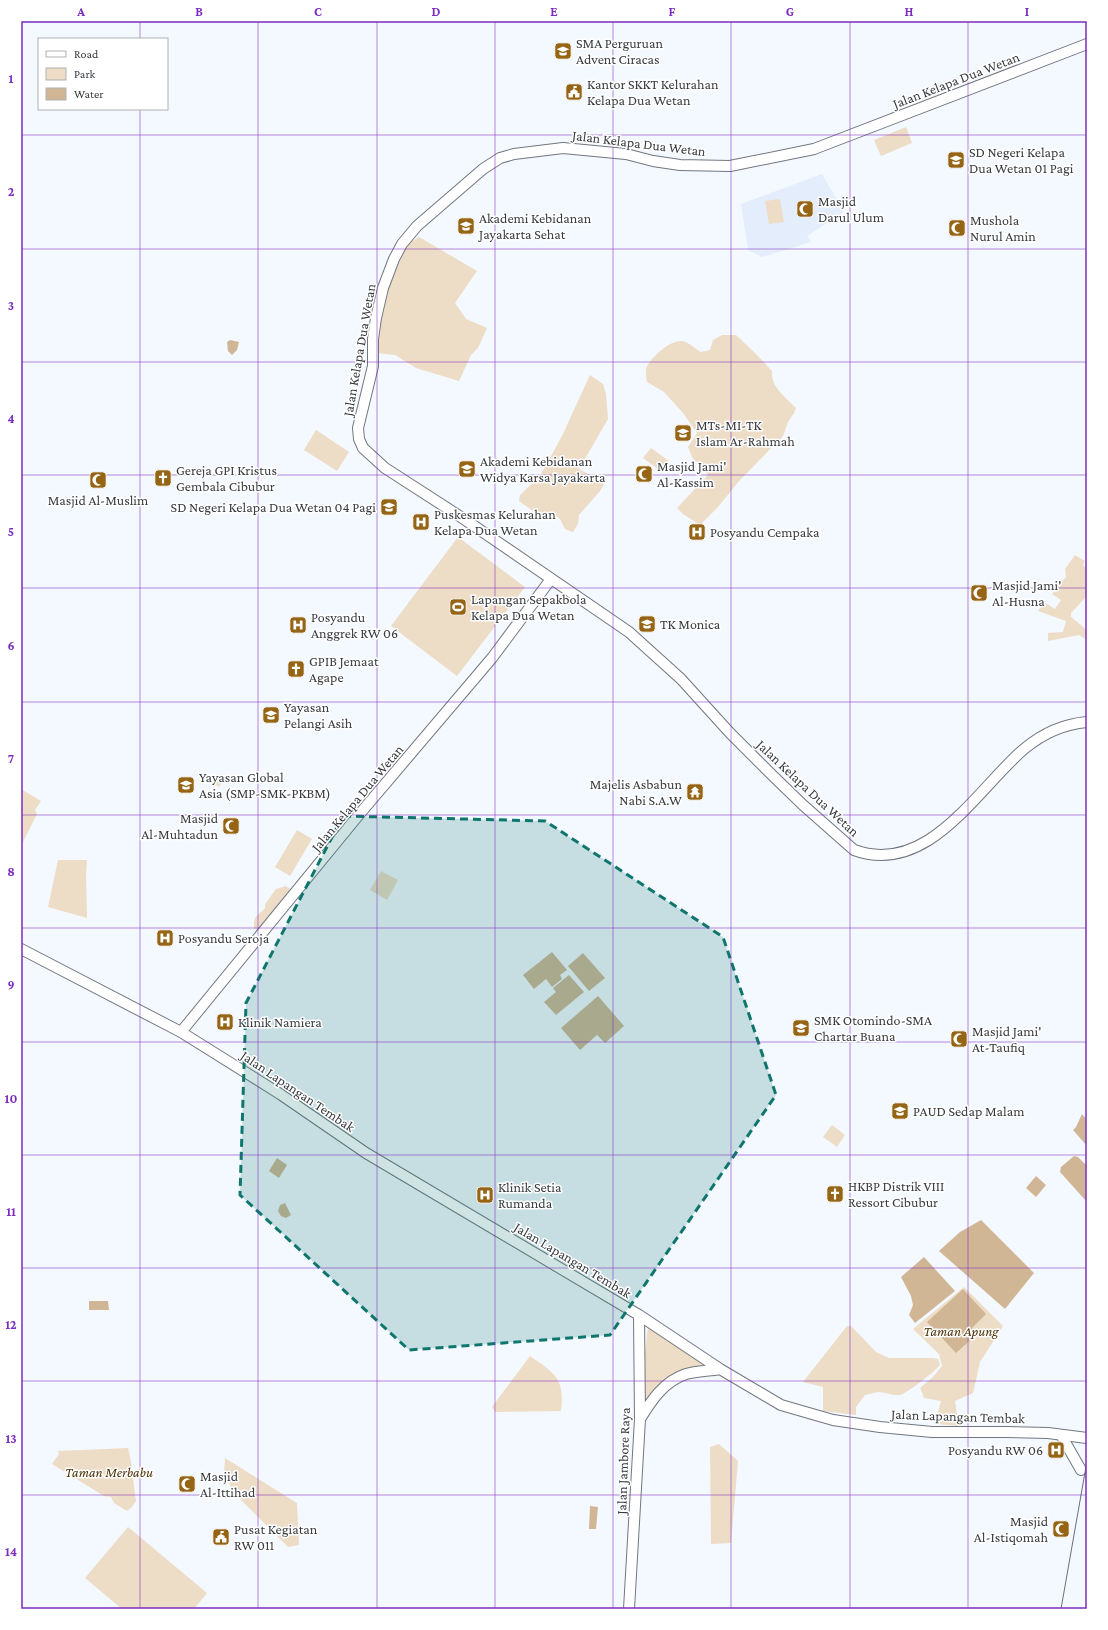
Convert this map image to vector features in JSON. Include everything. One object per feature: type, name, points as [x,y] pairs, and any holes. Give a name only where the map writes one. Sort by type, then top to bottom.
[{"type":"street","name":"Jalan Kelapa Dua Wetan","points":[[1087,44],[806,152],[730,166],[713,167],[680,165],[653,161],[626,154],[562,148],[514,154],[500,158],[483,169],[417,226],[402,244],[394,259],[383,288],[374,332],[373,366],[358,428],[361,444],[368,454],[385,468],[464,519],[640,641],[682,679],[730,733],[792,795],[849,846],[863,853],[884,854],[898,852],[923,843],[955,820],[995,776],[1037,740],[1057,729],[1077,723],[1087,722]]},
{"type":"street","name":"Jalan Kelapa Dua Wetan","points":[[181,1032],[357,817],[492,658],[551,579]]},
{"type":"street","name":"Jalan Lapangan Tembak","points":[[21,949],[181,1032],[280,1094],[366,1153],[639,1315],[720,1369],[781,1405],[845,1423],[932,1432],[1007,1432],[1087,1438]]},
{"type":"street","name":"Jalan Jambore Raya","points":[[629,1609],[640,1419],[639,1315]]},
{"type":"street","points":[[640,1419],[659,1392],[675,1379],[686,1374],[720,1369]]},
{"type":"street","points":[[1061,1435],[1081,1470]]},
{"type":"highlighted area","points":[[343,816],[545,821],[723,937],[776,1095],[610,1335],[409,1350],[240,1195],[246,1003]]},
{"type":"shaded area","points":[[822,174],[844,212],[807,236],[811,242],[762,257],[748,250],[741,204]]},
{"type":"green space","points":[[906,127],[912,143],[881,156],[874,140]]},
{"type":"green space","points":[[780,199],[784,222],[769,224],[765,201]]},
{"type":"green space","points":[[419,237],[477,271],[455,303],[466,319],[487,328],[478,348],[471,355],[459,381],[416,368],[395,355],[377,353],[378,300],[392,280],[407,244]]},
{"type":"green space","points":[[722,335],[736,335],[757,355],[772,371],[772,376],[776,387],[796,408],[788,422],[783,436],[739,481],[718,507],[700,525],[683,514],[677,508],[708,475],[692,457],[688,447],[697,433],[683,413],[664,392],[647,382],[646,370],[653,358],[662,349],[672,343],[682,341],[690,344],[701,352],[710,350],[713,340]]},
{"type":"green space","points":[[590,375],[603,384],[606,394],[608,419],[579,469],[605,483],[579,515],[578,524],[573,532],[565,529],[560,519],[551,512],[537,514],[519,501],[520,495],[540,476],[562,436]]},
{"type":"green space","points":[[316,430],[349,452],[337,471],[304,450]]},
{"type":"green space","points":[[651,448],[669,461],[661,471],[643,458]]},
{"type":"green space","name":"Lapangan Sepakbola Kelapa Dua Wetan","points":[[458,537],[525,587],[457,676],[391,626]]},
{"type":"green space","points":[[1075,555],[1085,561],[1083,565],[1087,568],[1087,596],[1071,613],[1071,617],[1087,630],[1087,640],[1079,635],[1048,641],[1048,633],[1063,632],[1066,621],[1038,611],[1044,602],[1055,609],[1061,600],[1052,594],[1066,577],[1065,569]]},
{"type":"green space","points":[[218,774],[225,777],[219,787],[213,783]]},
{"type":"green space","points":[[21,789],[41,801],[35,810],[37,814],[21,846]]},
{"type":"green space","points":[[297,830],[312,839],[290,876],[275,867]]},
{"type":"green space","points":[[58,860],[87,860],[87,918],[48,907]]},
{"type":"green space","points":[[381,871],[398,880],[387,900],[370,890]]},
{"type":"green space","points":[[286,886],[294,892],[259,932],[254,928],[256,916],[265,908],[265,904],[276,889]]},
{"type":"green space","points":[[832,1125],[845,1135],[837,1147],[823,1137]]},
{"type":"green space","name":"Taman Apung","points":[[964,1287],[1003,1326],[980,1362],[973,1393],[955,1401],[959,1426],[935,1424],[941,1401],[924,1398],[920,1388],[933,1377],[942,1366],[939,1354],[913,1329]]},
{"type":"green space","points":[[847,1326],[851,1326],[876,1352],[889,1358],[932,1358],[938,1359],[940,1365],[915,1386],[900,1395],[878,1392],[865,1395],[856,1407],[856,1415],[823,1411],[823,1387],[803,1382]]},
{"type":"green space","points":[[648,1327],[710,1362],[687,1370],[649,1398],[640,1396]]},
{"type":"green space","points":[[530,1356],[552,1372],[560,1384],[562,1400],[561,1411],[495,1412],[492,1407]]},
{"type":"green space","points":[[719,1444],[738,1461],[731,1543],[711,1544],[710,1447]]},
{"type":"green space","name":"Taman Merbabu","points":[[128,1448],[136,1501],[127,1511],[114,1503],[111,1497],[104,1496],[52,1464],[59,1454],[58,1451]]},
{"type":"green space","points":[[225,1458],[297,1503],[299,1545],[288,1547],[234,1493],[224,1474]]},
{"type":"green space","points":[[128,1527],[207,1593],[194,1609],[122,1609],[85,1578]]},
{"type":"water","points":[[230,340],[239,342],[237,350],[232,355],[228,351],[227,342]]},
{"type":"water","points":[[552,952],[567,970],[560,975],[562,979],[552,987],[546,979],[534,989],[523,975]]},
{"type":"water","points":[[583,953],[605,978],[589,991],[568,966]]},
{"type":"water","points":[[569,975],[584,992],[556,1015],[544,1002],[556,992],[553,988]]},
{"type":"water","points":[[598,996],[624,1026],[605,1043],[597,1035],[580,1050],[561,1028]]},
{"type":"water","points":[[1082,1114],[1087,1120],[1087,1146],[1073,1130]]},
{"type":"water","points":[[1074,1156],[1078,1157],[1087,1166],[1087,1202],[1060,1172],[1061,1167]]},
{"type":"water","points":[[277,1158],[287,1165],[279,1178],[269,1171]]},
{"type":"water","points":[[1036,1176],[1046,1185],[1036,1197],[1026,1188]]},
{"type":"water","points":[[285,1203],[291,1215],[286,1218],[281,1216],[278,1211],[280,1205]]},
{"type":"water","points":[[981,1220],[1034,1273],[1005,1309],[939,1251],[960,1232]]},
{"type":"water","points":[[924,1257],[955,1291],[915,1323],[909,1315],[913,1305],[911,1296],[901,1277]]},
{"type":"water","points":[[963,1289],[986,1314],[972,1328],[977,1334],[956,1353],[927,1322]]},
{"type":"water","points":[[89,1301],[108,1301],[109,1310],[89,1310]]},
{"type":"water","points":[[590,1506],[598,1507],[596,1529],[589,1529]]},
{"type":"tram line","points":[[1061,1609],[1087,1461]]},
{"type":"place","name":"SMA Perguruan Advent Ciracas","points":[[563,51]]},
{"type":"place","name":"Kantor SKKT Kelurahan Kelapa Dua Wetan","points":[[574,92]]},
{"type":"place","name":"SD Negeri Kelapa Dua Wetan 01 Pagi","points":[[956,160]]},
{"type":"place","name":"Masjid Darul Ulum","points":[[805,209]]},
{"type":"place","name":"Akademi Kebidanan Jayakarta Sehat","points":[[466,226]]},
{"type":"place","name":"Mushola Nurul Amin","points":[[957,228]]},
{"type":"place","name":"MTs-MI-TK Islam Ar-Rahmah","points":[[683,433]]},
{"type":"place","name":"Akademi Kebidanan Widya Karsa Jayakarta","points":[[467,469]]},
{"type":"place","name":"Masjid Jami' Al-Kassim","points":[[644,474]]},
{"type":"place","name":"Gereja GPI Kristus Gembala Cibubur","points":[[163,478]]},
{"type":"place","name":"Masjid Al-Muslim","points":[[98,480]]},
{"type":"place","name":"SD Negeri Kelapa Dua Wetan 04 Pagi","points":[[389,507]]},
{"type":"place","name":"Puskesmas Kelurahan Kelapa Dua Wetan","points":[[421,522]]},
{"type":"place","name":"Posyandu Cempaka","points":[[697,532]]},
{"type":"place","name":"Masjid Jami' Al-Husna","points":[[979,593]]},
{"type":"place","name":"Lapangan Sepakbola Kelapa Dua Wetan","points":[[458,607]]},
{"type":"place","name":"TK Monica","points":[[647,624]]},
{"type":"place","name":"Posyandu Anggrek RW 06","points":[[298,625]]},
{"type":"place","name":"GPIB Jemaat Agape","points":[[296,669]]},
{"type":"place","name":"Yayasan Pelangi Asih","points":[[271,715]]},
{"type":"place","name":"Yayasan Global Asia (SMP-SMK-PKBM)","points":[[186,785]]},
{"type":"place","name":"Majelis Asbabun Nabi S.A.W","points":[[695,792]]},
{"type":"place","name":"Masjid Al-Muhtadun","points":[[231,826]]},
{"type":"place","name":"Posyandu Seroja","points":[[165,938]]},
{"type":"place","name":"Klinik Namiera","points":[[225,1022]]},
{"type":"place","name":"SMK Otomindo-SMA Chartar Buana","points":[[801,1028]]},
{"type":"place","name":"Masjid Jami' At-Taufiq","points":[[959,1039]]},
{"type":"place","name":"PAUD Sedap Malam","points":[[900,1111]]},
{"type":"place","name":"HKBP Distrik VIII Ressort Cibubur","points":[[835,1194]]},
{"type":"place","name":"Klinik Setia Rumanda","points":[[485,1195]]},
{"type":"place","name":"Posyandu RW 06","points":[[1056,1450]]},
{"type":"place","name":"Masjid Al-Ittihad","points":[[187,1484]]},
{"type":"place","name":"Masjid Al-Istiqomah","points":[[1061,1529]]},
{"type":"place","name":"Pusat Kegiatan RW 011","points":[[221,1537]]}]
